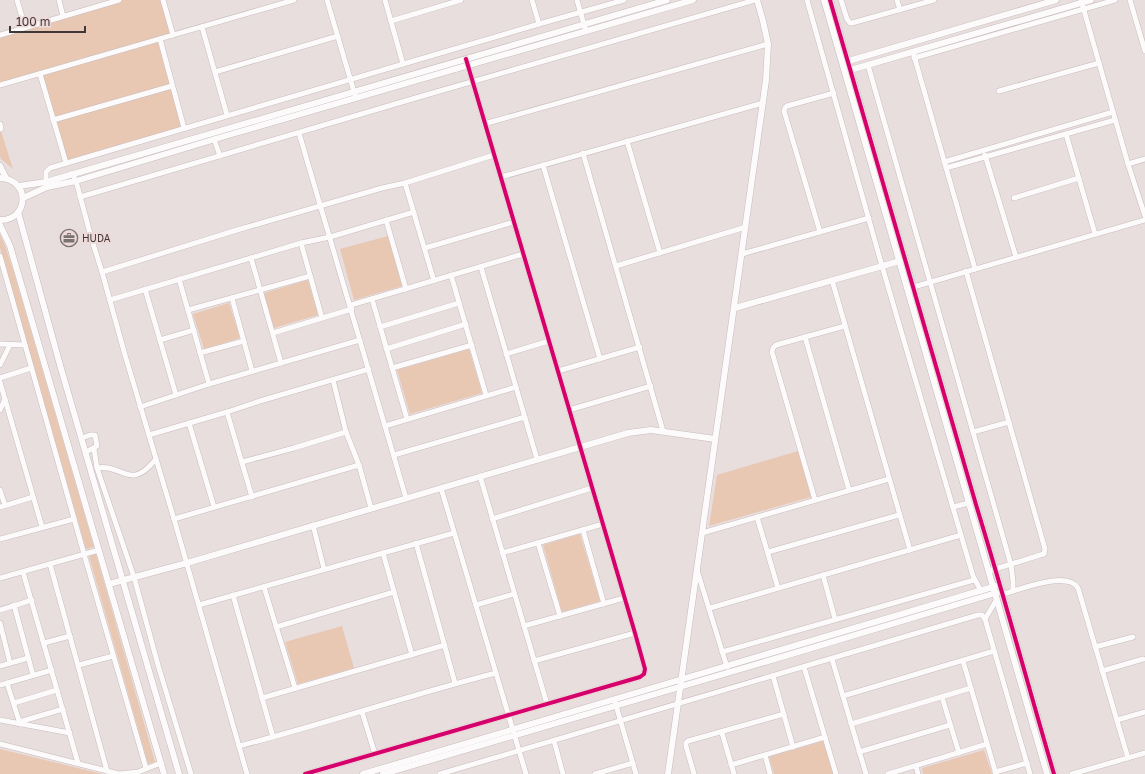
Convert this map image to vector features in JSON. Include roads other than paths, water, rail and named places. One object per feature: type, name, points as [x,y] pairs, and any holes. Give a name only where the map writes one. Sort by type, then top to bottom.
[{"type":"street","points":[[17,0],[25,28]]},
{"type":"street","points":[[59,0],[63,16]]},
{"type":"street","points":[[0,35],[119,0]]},
{"type":"street","points":[[163,0],[173,35]]},
{"type":"street","points":[[0,85],[294,0]]},
{"type":"street","points":[[327,0],[355,95]]},
{"type":"street","points":[[385,0],[403,64]]},
{"type":"street","points":[[391,21],[461,0]]},
{"type":"street","points":[[532,0],[539,24]]},
{"type":"street","points":[[577,0],[585,28]]},
{"type":"street","points":[[46,182],[46,172],[48,169],[66,163],[624,0]]},
{"type":"street","points":[[585,28],[667,0]]},
{"type":"street","points":[[23,198],[47,187],[76,181],[355,95],[585,28],[693,0]]},
{"type":"street","points":[[80,197],[473,81],[756,0],[764,21],[768,44],[766,80],[668,774]]},
{"type":"street","points":[[807,0],[882,266],[961,536],[974,580],[981,590]]},
{"type":"street","points":[[824,0],[848,71],[969,502],[992,570],[1002,590],[1014,637],[1054,774]]},
{"type":"street","points":[[830,0],[845,62]]},
{"type":"street","points":[[841,0],[847,19],[850,23],[934,0]]},
{"type":"street","points":[[897,0],[900,10]]},
{"type":"street","points":[[845,62],[1042,2],[1056,0]]},
{"type":"street","points":[[848,71],[913,55],[976,37],[1091,0]]},
{"type":"street","points":[[1082,4],[1115,0]]},
{"type":"street","points":[[1130,0],[1143,36],[1145,51]]},
{"type":"street","points":[[1082,4],[1128,164],[1145,216]]},
{"type":"street","points":[[972,24],[976,37]]},
{"type":"street","points":[[202,27],[227,115]]},
{"type":"street","points":[[214,72],[338,36]]},
{"type":"street","points":[[160,39],[184,128]]},
{"type":"street","points":[[484,124],[768,44]]},
{"type":"street","points":[[913,55],[975,269]]},
{"type":"street","points":[[305,774],[640,677],[644,674],[645,670],[467,62]]},
{"type":"street","points":[[999,91],[1099,63]]},
{"type":"street","points":[[868,66],[1011,565],[1014,581],[1013,592]]},
{"type":"street","points":[[848,71],[900,261],[910,288],[977,508],[992,570],[995,593],[1007,639],[1047,774]]},
{"type":"street","points":[[40,74],[66,163]]},
{"type":"street","points":[[53,120],[172,86]]},
{"type":"street","points":[[820,232],[784,111],[788,106],[834,93]]},
{"type":"street","points":[[19,186],[46,182],[72,173],[355,95]]},
{"type":"street","points":[[501,177],[763,103]]},
{"type":"street","points":[[944,162],[1113,112]]},
{"type":"street","points":[[946,168],[1115,120]]},
{"type":"street","points":[[299,133],[406,498]]},
{"type":"street","points":[[1066,134],[1095,234]]},
{"type":"street","points":[[214,139],[220,156]]},
{"type":"street","points":[[627,141],[660,253]]},
{"type":"street","points":[[984,150],[1016,257]]},
{"type":"street","points":[[583,153],[663,431]]},
{"type":"street","points":[[102,272],[238,230],[382,188],[405,183],[494,156]]},
{"type":"street","points":[[1128,164],[1145,159]]},
{"type":"street","points":[[543,165],[600,359]]},
{"type":"street","points":[[0,166],[3,178],[11,180],[19,186],[23,198],[21,208],[18,212],[8,219],[0,220]]},
{"type":"street","points":[[72,173],[76,181],[90,237],[102,272],[247,774]]},
{"type":"street","points":[[1014,198],[1079,178]]},
{"type":"street","points":[[405,183],[434,280]]},
{"type":"street","points":[[18,212],[179,774]]},
{"type":"street","points":[[110,300],[301,243],[330,237],[414,212]]},
{"type":"street","points":[[742,254],[869,218]]},
{"type":"street","points":[[386,220],[406,289]]},
{"type":"street","points":[[910,288],[1145,220]]},
{"type":"street","points":[[425,248],[514,222]]},
{"type":"street","points":[[0,225],[10,246],[164,774]]},
{"type":"street","points":[[616,266],[746,227]]},
{"type":"street","points":[[301,243],[322,318]]},
{"type":"street","points":[[273,333],[322,318],[372,299],[523,254]]},
{"type":"street","points":[[0,256],[146,768]]},
{"type":"street","points":[[251,258],[281,363]]},
{"type":"street","points":[[734,308],[900,261]]},
{"type":"street","points":[[481,266],[537,460]]},
{"type":"street","points":[[966,271],[1045,549],[1044,554],[992,570]]},
{"type":"street","points":[[452,275],[486,395]]},
{"type":"street","points":[[188,310],[310,276]]},
{"type":"street","points":[[179,279],[209,384]]},
{"type":"street","points":[[832,280],[910,550]]},
{"type":"street","points":[[145,289],[176,395]]},
{"type":"street","points":[[232,298],[252,371]]},
{"type":"street","points":[[372,299],[406,419]]},
{"type":"street","points":[[380,327],[459,303]]},
{"type":"street","points":[[386,348],[466,324]]},
{"type":"street","points":[[815,500],[772,352],[776,345],[845,326]]},
{"type":"street","points":[[160,340],[194,330]]},
{"type":"street","points":[[805,337],[849,490]]},
{"type":"street","points":[[140,407],[209,384],[360,340]]},
{"type":"street","points":[[200,353],[244,341]]},
{"type":"street","points":[[506,354],[549,341]]},
{"type":"street","points":[[0,344],[25,345]]},
{"type":"street","points":[[0,365],[10,345]]},
{"type":"street","points":[[392,368],[472,345]]},
{"type":"street","points":[[558,371],[640,347]]},
{"type":"street","points":[[0,378],[31,368]]},
{"type":"street","points":[[149,435],[369,370]]},
{"type":"street","points":[[333,380],[346,432],[359,465],[371,508]]},
{"type":"street","points":[[0,382],[42,527]]},
{"type":"street","points":[[569,410],[651,386]]},
{"type":"street","points":[[385,426],[516,387]]},
{"type":"street","points":[[0,410],[5,399]]},
{"type":"street","points":[[227,412],[252,497]]},
{"type":"street","points":[[394,455],[525,417]]},
{"type":"street","points":[[973,432],[1009,422]]},
{"type":"street","points":[[189,423],[214,508]]},
{"type":"street","points":[[109,584],[134,576],[187,563],[640,430],[663,431],[716,439]]},
{"type":"street","points":[[242,462],[346,432]]},
{"type":"street","points":[[82,438],[94,435],[97,440],[98,446],[86,452]]},
{"type":"street","points":[[94,449],[97,468],[134,576],[158,665],[191,774]]},
{"type":"street","points":[[97,468],[104,467],[134,476],[145,472],[156,459]]},
{"type":"street","points":[[174,519],[359,465]]},
{"type":"street","points":[[480,476],[547,704]]},
{"type":"street","points":[[702,533],[889,479]]},
{"type":"street","points":[[441,488],[526,774]]},
{"type":"street","points":[[492,519],[592,488]]},
{"type":"street","points":[[0,490],[2,506],[33,497]]},
{"type":"street","points":[[953,507],[969,502]]},
{"type":"street","points":[[768,552],[899,515]]},
{"type":"street","points":[[758,517],[778,588]]},
{"type":"street","points":[[0,539],[74,518]]},
{"type":"street","points":[[502,553],[603,524]]},
{"type":"street","points":[[313,525],[324,569]]},
{"type":"street","points":[[583,530],[604,604]]},
{"type":"street","points":[[199,605],[454,533]]},
{"type":"street","points":[[710,608],[961,536]]},
{"type":"street","points":[[416,543],[455,683]]},
{"type":"street","points":[[538,543],[560,616]]},
{"type":"street","points":[[0,578],[99,550]]},
{"type":"street","points":[[383,553],[412,654]]},
{"type":"street","points":[[50,564],[107,771]]},
{"type":"street","points":[[696,568],[710,608],[726,667]]},
{"type":"street","points":[[23,572],[78,763]]},
{"type":"street","points":[[823,575],[836,620]]},
{"type":"street","points":[[722,652],[974,580]]},
{"type":"street","points":[[384,774],[514,733],[1002,590],[1013,592],[1053,580],[1066,581],[1076,585],[1128,758]]},
{"type":"street","points":[[264,586],[295,688]]},
{"type":"street","points":[[718,673],[726,667],[981,590],[995,593]]},
{"type":"street","points":[[276,626],[394,592]]},
{"type":"street","points":[[985,619],[995,593]]},
{"type":"street","points":[[476,605],[514,594]]},
{"type":"street","points":[[233,595],[273,737]]},
{"type":"street","points":[[524,626],[624,598]]},
{"type":"street","points":[[0,610],[32,600]]},
{"type":"street","points":[[14,605],[33,675]]},
{"type":"street","points":[[440,774],[982,615],[985,619],[1030,774]]},
{"type":"street","points":[[0,624],[10,663]]},
{"type":"street","points":[[534,661],[635,633]]},
{"type":"street","points":[[44,643],[70,636]]},
{"type":"street","points":[[1095,647],[1133,637]]},
{"type":"street","points":[[262,698],[445,645]]},
{"type":"street","points":[[843,696],[994,651]]},
{"type":"street","points":[[78,665],[113,656]]},
{"type":"street","points":[[0,666],[28,658]]},
{"type":"street","points":[[832,659],[866,774]]},
{"type":"street","points":[[1102,671],[1142,659]]},
{"type":"street","points":[[963,660],[995,773],[1027,763]]},
{"type":"street","points":[[804,667],[836,774]]},
{"type":"street","points":[[0,685],[52,670]]},
{"type":"street","points":[[239,746],[362,712],[455,683],[496,673]]},
{"type":"street","points":[[773,676],[793,747]]},
{"type":"street","points":[[7,683],[20,723]]},
{"type":"street","points":[[851,724],[971,688]]},
{"type":"street","points":[[14,703],[57,690]]},
{"type":"street","points":[[942,697],[959,753]]},
{"type":"street","points":[[615,703],[636,774]]},
{"type":"street","points":[[20,723],[63,709]]},
{"type":"street","points":[[362,712],[375,754]]},
{"type":"street","points":[[1117,720],[1145,712]]},
{"type":"street","points":[[694,774],[686,743],[688,741],[784,714]]},
{"type":"street","points":[[0,720],[70,733]]},
{"type":"street","points":[[859,752],[950,725]]},
{"type":"street","points":[[722,732],[734,774]]},
{"type":"street","points":[[363,774],[514,733]]},
{"type":"street","points":[[731,765],[825,737]]},
{"type":"street","points":[[554,741],[563,774]]},
{"type":"street","points":[[0,744],[119,774],[129,773],[161,763]]},
{"type":"street","points":[[888,774],[896,773],[987,744]]},
{"type":"street","points":[[1072,774],[1145,753]]},
{"type":"street","points":[[765,755],[770,774]]},
{"type":"street","points":[[595,774],[633,763]]},
{"type":"street","points":[[916,766],[918,774]]},
{"type":"place","name":"HUDA","points":[[69,238]]}]
